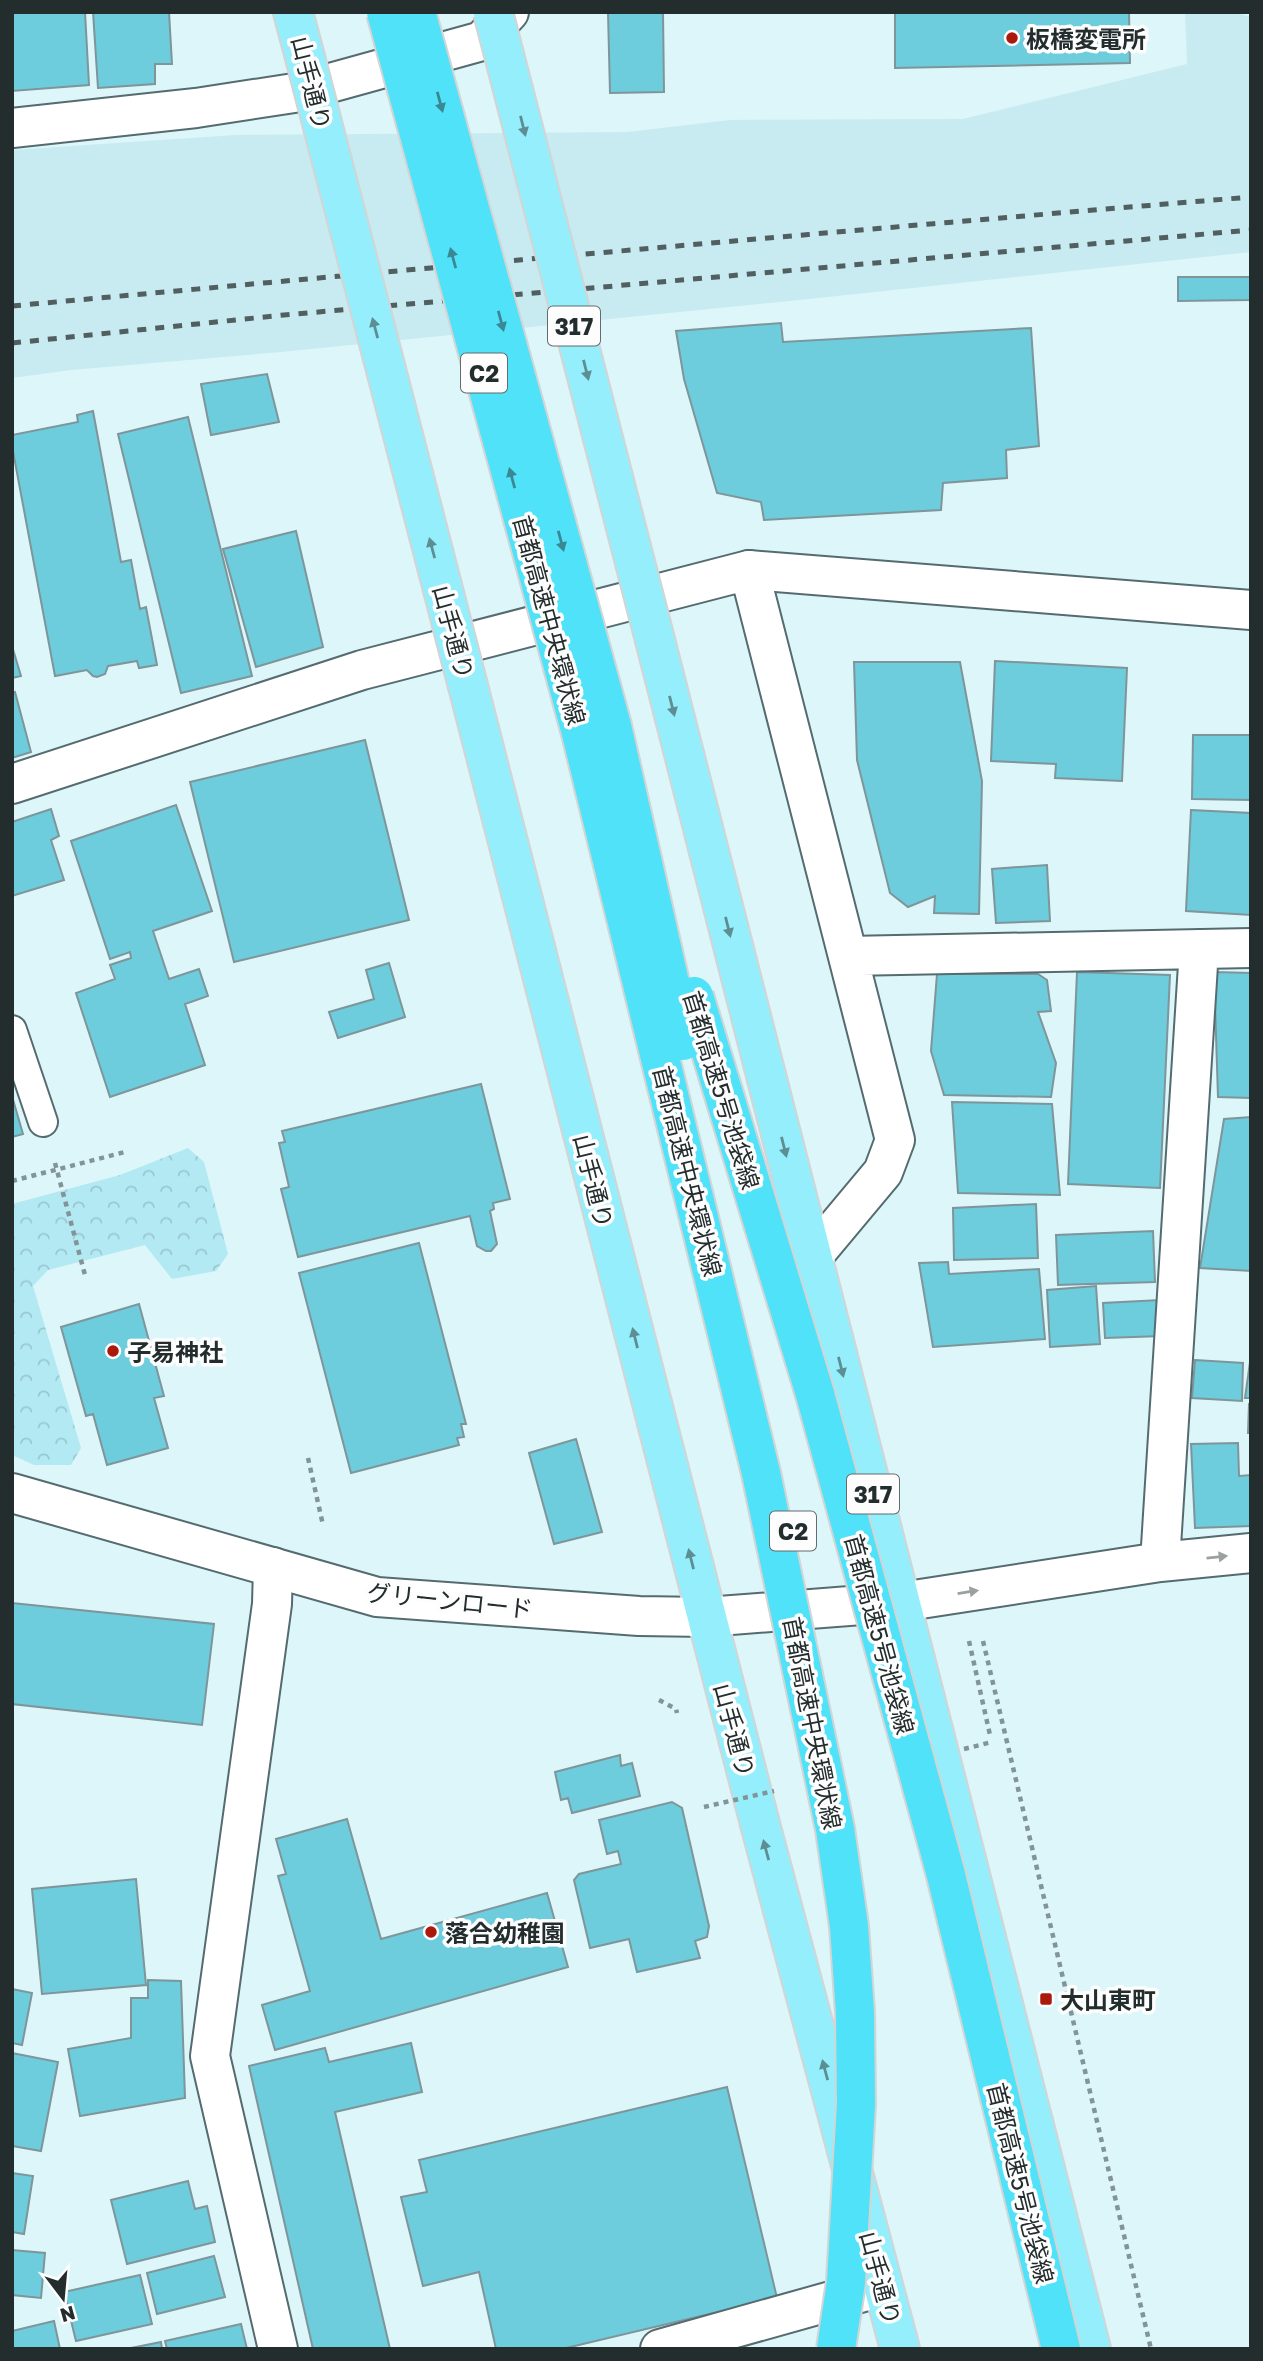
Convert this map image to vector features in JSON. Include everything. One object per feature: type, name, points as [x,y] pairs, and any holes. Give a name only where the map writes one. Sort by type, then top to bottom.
[{"type":"highway","name":"首都高速中央環状線","points":[[386,12],[596,729],[761,1473],[835,1829],[849,1926],[855,2012],[856,2104],[846,2282],[836,2349]]},
{"type":"highway","name":"首都高速中央環状線","points":[[416,12],[783,1486],[853,1825],[866,1936],[871,2012],[871,2105],[860,2284],[850,2349]]},
{"type":"highway","name":"首都高速5号池袋線","points":[[596,729],[932,1864],[1049,2349]]},
{"type":"highway","name":"首都高速5号池袋線","points":[[596,729],[814,1394],[946,1875],[1062,2349]]},
{"type":"main road","name":"山手通り","points":[[293,12],[706,1617],[900,2349]]},
{"type":"main road","name":"317","points":[[494,12],[1091,2349]]},
{"type":"street","points":[[12,128],[196,108],[294,93],[482,41],[509,12]]},
{"type":"street","points":[[749,570],[895,1140],[883,1171],[812,1257]]},
{"type":"street","points":[[12,784],[362,670],[749,570],[1251,610]]},
{"type":"street","points":[[848,956],[1251,948]]},
{"type":"street","points":[[1160,1562],[1199,949]]},
{"type":"street","name":"グリーンロード","points":[[12,1493],[377,1597],[639,1616],[706,1617],[901,1602],[1160,1562],[1251,1553]]},
{"type":"street","points":[[273,1567],[270,1618],[210,2056],[278,2349]]},
{"type":"street","points":[[660,2349],[883,2287]]},
{"type":"lane","points":[[12,1030],[43,1122]]},
{"type":"path","points":[[12,1181],[125,1152]]},
{"type":"path","points":[[61,1184],[85,1275]]},
{"type":"path","points":[[307,1458],[323,1525]]},
{"type":"path","points":[[972,1592],[1151,2349]]},
{"type":"path","points":[[968,1632],[992,1742]]},
{"type":"path","points":[[659,1700],[676,1709]]},
{"type":"shaded area","points":[[1185,12],[1232,12],[1251,17],[1251,252],[790,301],[281,352],[71,370],[12,378],[12,150],[236,135],[628,132],[730,120],[963,119],[1187,64]]},
{"type":"green space","points":[[188,1148],[204,1162],[228,1254],[216,1271],[172,1279],[145,1245],[48,1270],[33,1286],[81,1448],[71,1465],[34,1465],[12,1455],[12,1204],[120,1175]]},
{"type":"building","points":[[12,12],[85,12],[89,85],[12,91]]},
{"type":"building","points":[[93,12],[169,12],[172,64],[155,64],[155,84],[98,88]]},
{"type":"building","points":[[608,12],[663,12],[664,92],[610,93]]},
{"type":"building","name":"板橋変電所","points":[[895,12],[1129,12],[1130,63],[895,68]]},
{"type":"building","points":[[1178,277],[1251,277],[1251,300],[1178,301]]},
{"type":"building","points":[[781,323],[783,342],[1031,328],[1039,446],[1006,450],[1007,478],[943,483],[941,510],[764,520],[761,502],[717,493],[684,379],[676,331]]},
{"type":"building","points":[[267,374],[279,422],[211,435],[201,384]]},
{"type":"building","points":[[93,411],[121,562],[131,560],[140,609],[146,607],[157,665],[139,668],[137,661],[108,666],[105,674],[97,677],[87,670],[55,676],[12,435],[78,422],[77,415]]},
{"type":"building","points":[[188,417],[252,676],[181,693],[118,434]]},
{"type":"building","points":[[296,531],[323,647],[256,667],[223,549]]},
{"type":"building","points":[[12,646],[21,676],[12,678]]},
{"type":"building","points":[[995,661],[1127,668],[1122,781],[1055,778],[1056,764],[991,761]]},
{"type":"building","points":[[854,662],[960,662],[982,781],[979,914],[934,913],[935,896],[908,907],[890,893],[857,760]]},
{"type":"building","points":[[15,692],[31,752],[12,758],[12,693]]},
{"type":"building","points":[[1193,735],[1251,735],[1251,800],[1192,799]]},
{"type":"building","points":[[365,740],[409,920],[234,962],[190,782]]},
{"type":"building","points":[[176,805],[212,911],[153,931],[169,979],[199,969],[208,996],[185,1004],[205,1065],[110,1097],[76,993],[115,979],[110,965],[131,958],[130,952],[110,959],[71,841]]},
{"type":"building","points":[[51,809],[59,836],[51,840],[64,880],[12,896],[12,822]]},
{"type":"building","points":[[1191,810],[1251,813],[1251,915],[1186,911]]},
{"type":"building","points":[[1047,865],[1050,921],[996,923],[992,869]]},
{"type":"building","points":[[389,963],[405,1017],[338,1038],[329,1012],[374,999],[366,970]]},
{"type":"building","points":[[1077,972],[1170,975],[1160,1188],[1068,1184]]},
{"type":"building","points":[[1214,972],[1251,973],[1251,1098],[1218,1097]]},
{"type":"building","points":[[937,974],[1038,974],[1047,980],[1051,1011],[1038,1012],[1056,1063],[1051,1097],[944,1095],[931,1051]]},
{"type":"building","points":[[481,1084],[510,1199],[493,1203],[494,1209],[490,1211],[497,1244],[491,1251],[477,1246],[470,1216],[298,1257],[281,1189],[289,1187],[279,1143],[285,1142],[282,1131]]},
{"type":"building","points":[[12,1096],[23,1134],[12,1137]]},
{"type":"building","points":[[952,1102],[1052,1104],[1060,1195],[958,1193]]},
{"type":"building","points":[[1251,1117],[1251,1271],[1200,1268],[1224,1119]]},
{"type":"building","points":[[1036,1204],[1038,1258],[954,1260],[953,1208]]},
{"type":"building","points":[[1153,1231],[1155,1282],[1058,1285],[1056,1235]]},
{"type":"building","points":[[419,1243],[466,1424],[461,1424],[464,1437],[457,1438],[459,1445],[351,1473],[299,1273]]},
{"type":"building","points":[[948,1262],[949,1274],[1039,1269],[1045,1339],[933,1347],[919,1263]]},
{"type":"building","points":[[1096,1286],[1100,1344],[1050,1347],[1047,1290]]},
{"type":"building","points":[[1160,1300],[1162,1336],[1105,1338],[1103,1303]]},
{"type":"building","points":[[139,1304],[164,1396],[154,1398],[168,1448],[107,1465],[93,1414],[86,1416],[61,1327]]},
{"type":"building","points":[[1251,1355],[1251,1398],[1245,1398]]},
{"type":"building","points":[[1195,1360],[1243,1363],[1242,1401],[1192,1398]]},
{"type":"building","points":[[1251,1404],[1251,1433],[1248,1433]]},
{"type":"building","points":[[576,1439],[602,1532],[554,1544],[529,1453]]},
{"type":"building","points":[[1238,1443],[1239,1476],[1251,1475],[1251,1526],[1195,1528],[1191,1444]]},
{"type":"building","points":[[12,1603],[214,1624],[202,1725],[12,1704]]},
{"type":"building","points":[[620,1755],[621,1766],[632,1763],[640,1796],[572,1813],[568,1798],[561,1800],[555,1772]]},
{"type":"building","points":[[672,1802],[682,1808],[709,1926],[707,1937],[695,1941],[700,1958],[637,1972],[629,1939],[590,1948],[574,1880],[579,1874],[621,1864],[618,1851],[607,1854],[599,1820]]},
{"type":"building","points":[[347,1819],[381,1939],[547,1893],[568,1967],[275,2050],[262,2005],[310,1991],[278,1876],[286,1874],[276,1839]]},
{"type":"building","points":[[136,1879],[146,1985],[42,1994],[32,1889]]},
{"type":"building","points":[[148,1980],[181,1981],[185,2098],[80,2116],[68,2049],[131,2038],[131,1998],[148,1998]]},
{"type":"building","points":[[12,1989],[32,1993],[22,2045],[12,2043]]},
{"type":"building","points":[[411,2043],[422,2092],[335,2112],[390,2349],[313,2349],[249,2066],[325,2048],[329,2062]]},
{"type":"building","points":[[12,2053],[58,2062],[41,2151],[12,2146]]},
{"type":"building","points":[[727,2087],[777,2298],[562,2349],[496,2349],[479,2272],[423,2286],[401,2197],[427,2192],[419,2160]]},
{"type":"building","points":[[12,2173],[33,2176],[24,2234],[12,2232]]},
{"type":"building","points":[[188,2181],[195,2209],[207,2206],[215,2242],[127,2264],[111,2200]]},
{"type":"building","points":[[12,2250],[45,2253],[41,2298],[12,2295]]},
{"type":"building","points":[[214,2256],[225,2297],[157,2314],[147,2273]]},
{"type":"building","points":[[140,2275],[152,2324],[76,2341],[64,2292]]},
{"type":"building","points":[[54,2321],[60,2349],[12,2349],[12,2331]]},
{"type":"building","points":[[241,2324],[247,2349],[167,2349],[165,2341]]},
{"type":"building","points":[[161,2342],[162,2349],[126,2349]]},
{"type":"railway","points":[[12,306],[1251,197]]},
{"type":"railway","points":[[12,343],[284,315],[1251,230]]},
{"type":"place","name":"板橋変電所","points":[[1012,38]]},
{"type":"place","name":"子易神社","points":[[113,1351]]},
{"type":"place","name":"落合幼稚園","points":[[431,1932]]},
{"type":"place","name":"大山東町","points":[[1046,1999]]}]
